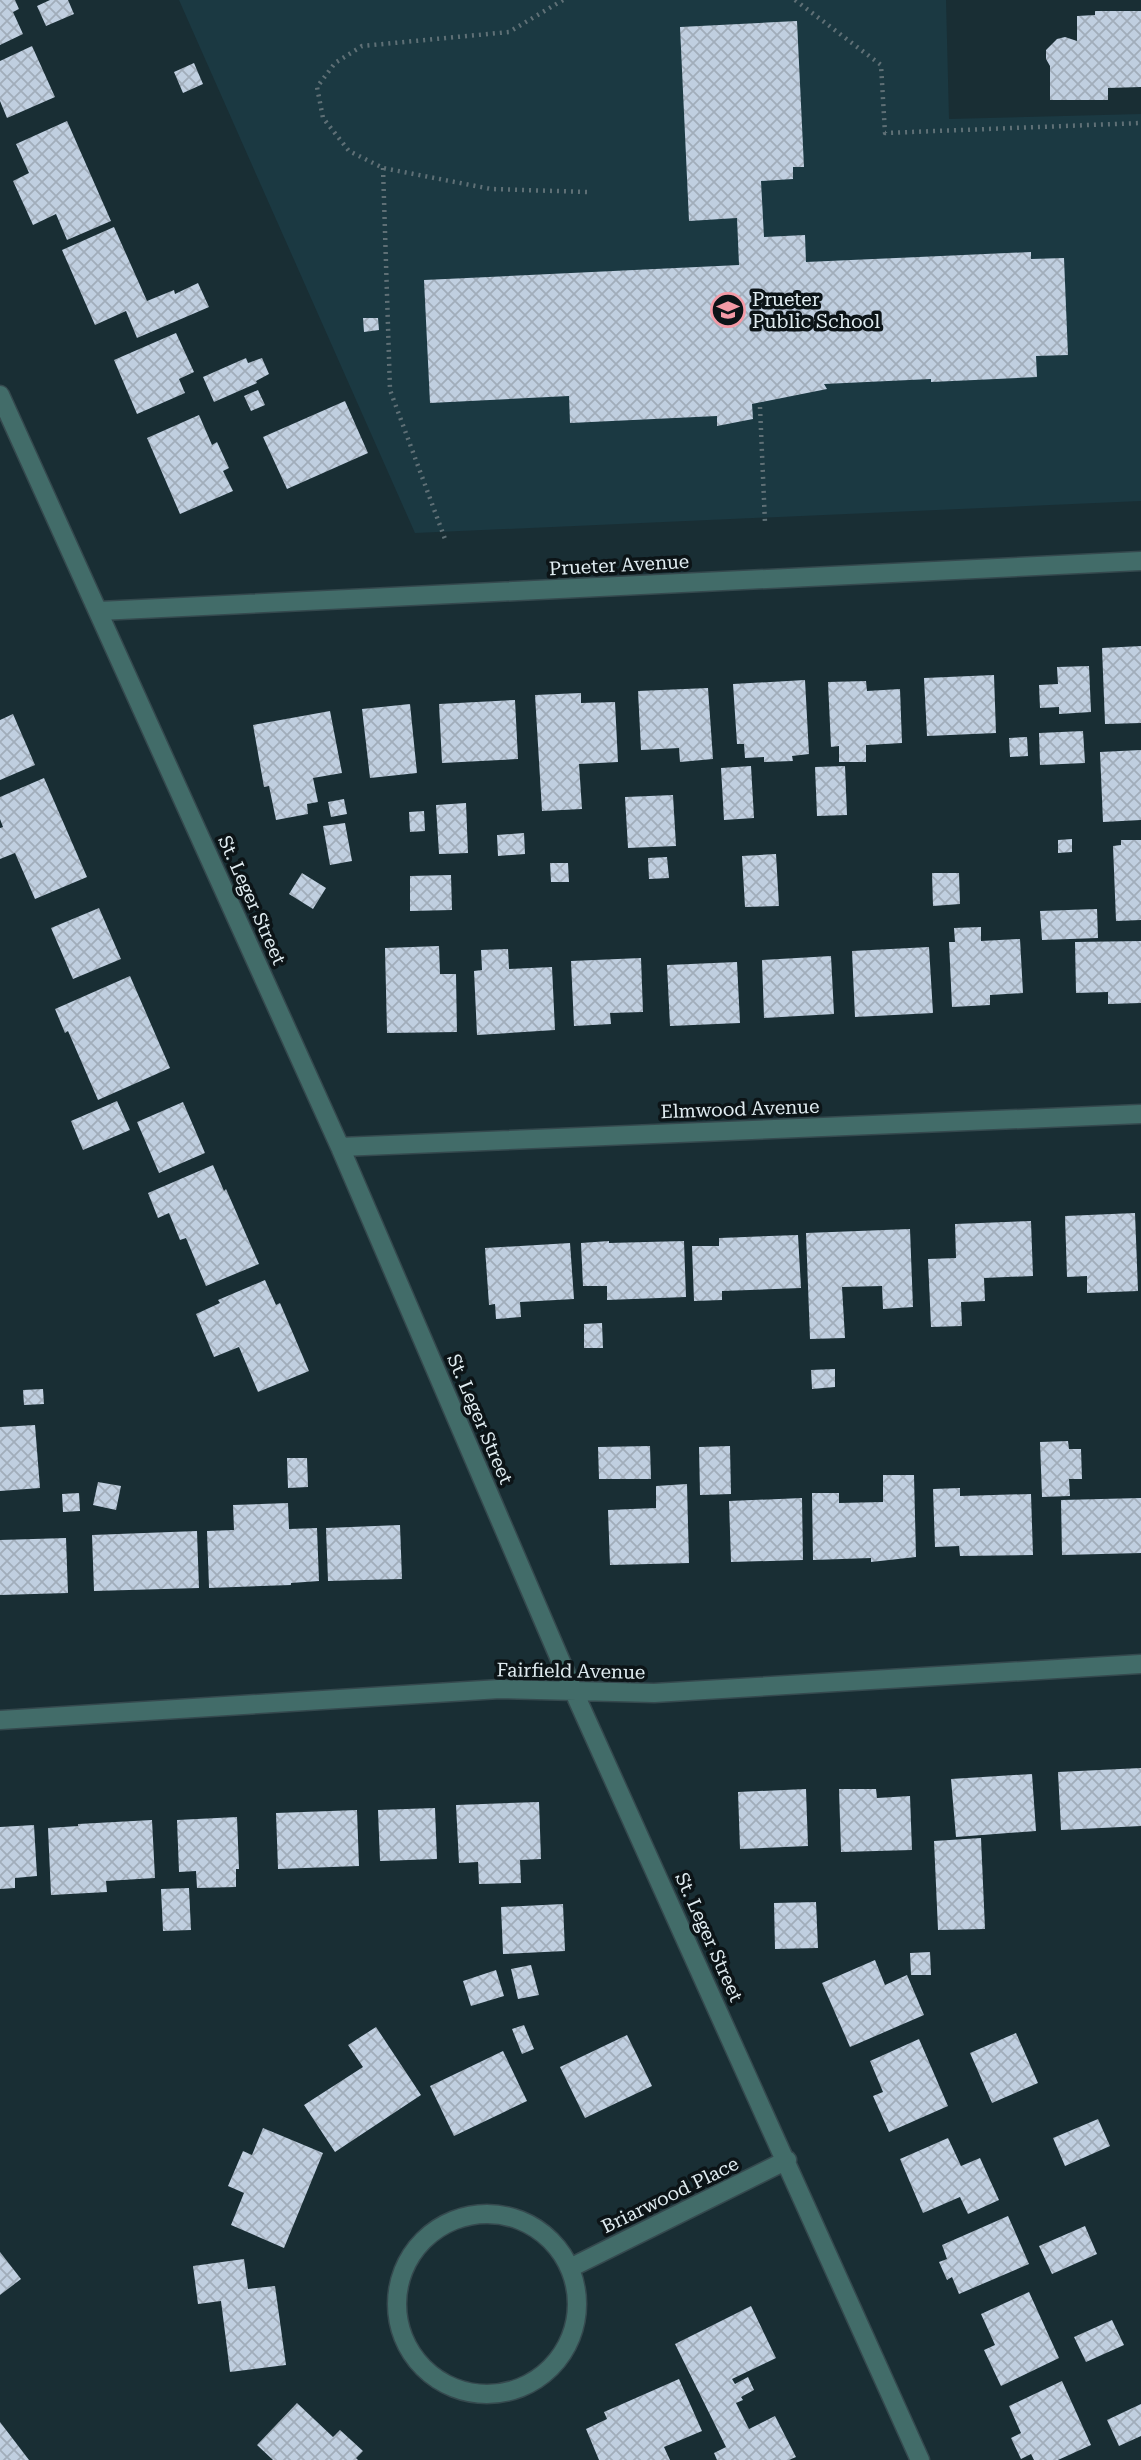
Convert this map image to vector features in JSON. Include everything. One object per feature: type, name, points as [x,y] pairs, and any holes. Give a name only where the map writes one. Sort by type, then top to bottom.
[{"type":"street","name":"St. Leger Street","points":[[0,395],[340,1147],[574,1692],[920,2460]]},
{"type":"street","name":"Prueter Avenue","points":[[99,611],[1141,561]]},
{"type":"street","name":"Elmwood Avenue","points":[[340,1147],[1141,1114]]},
{"type":"street","name":"Fairfield Avenue","points":[[0,1720],[500,1689],[654,1693],[1141,1664]]},
{"type":"street","name":"Briarwood Place","points":[[572,2267],[787,2160]]},
{"type":"street","points":[[498,2212],[542,2230],[572,2267],[579,2314],[562,2358],[524,2388],[477,2395],[432,2378],[402,2341],[395,2294],[413,2249],[450,2219],[498,2212]]},
{"type":"path","points":[[563,0],[509,32],[362,46],[335,63],[317,87],[323,118],[349,151],[383,168],[491,189],[588,192]]},
{"type":"path","points":[[795,0],[881,65],[886,133],[1141,122]]},
{"type":"path","points":[[383,168],[390,390],[445,539]]},
{"type":"path","points":[[760,407],[765,523]]},
{"type":"shaded area","name":"Prueter Public School","points":[[179,0],[946,0],[949,119],[1141,114],[1141,501],[415,533]]},
{"type":"building","points":[[0,0],[15,0],[19,9],[13,12],[23,34],[0,45]]},
{"type":"building","points":[[50,0],[68,0],[74,14],[46,26],[37,6]]},
{"type":"building","points":[[1095,11],[1141,11],[1141,87],[1108,88],[1108,100],[1050,100],[1050,66],[1046,59],[1046,50],[1057,39],[1065,37],[1077,41],[1077,16],[1095,15]]},
{"type":"building","points":[[797,21],[804,167],[793,167],[793,179],[761,181],[764,237],[805,235],[806,262],[1031,252],[1031,259],[1064,258],[1068,355],[1036,356],[1037,377],[824,384],[827,389],[752,404],[753,419],[717,426],[717,416],[570,423],[569,396],[430,403],[424,280],[739,265],[737,218],[689,221],[680,27]]},
{"type":"building","points":[[32,46],[55,97],[7,118],[0,101],[0,61]]},
{"type":"building","points":[[194,63],[203,84],[183,93],[174,72]]},
{"type":"building","points":[[67,121],[111,221],[67,240],[56,214],[33,225],[13,181],[29,173],[16,144]]},
{"type":"building","points":[[114,227],[147,301],[174,290],[175,294],[198,283],[209,307],[137,338],[126,311],[95,325],[62,250]]},
{"type":"building","points":[[363,318],[378,318],[379,330],[364,332]]},
{"type":"building","points":[[176,333],[194,372],[179,379],[185,393],[137,414],[114,360]]},
{"type":"building","points":[[246,358],[248,363],[262,358],[269,374],[256,381],[257,383],[214,402],[203,377]]},
{"type":"building","points":[[258,390],[265,405],[251,411],[244,396]]},
{"type":"building","points":[[345,401],[368,453],[287,489],[263,437]]},
{"type":"building","points":[[199,415],[212,445],[217,442],[229,468],[223,471],[233,491],[180,514],[147,438]]},
{"type":"building","points":[[1141,646],[1141,723],[1105,724],[1102,648]]},
{"type":"building","points":[[1089,666],[1091,712],[1059,714],[1059,707],[1040,708],[1039,685],[1058,684],[1057,667]]},
{"type":"building","points":[[994,675],[996,733],[927,736],[924,678]]},
{"type":"building","points":[[805,680],[809,754],[792,756],[793,761],[764,762],[764,757],[745,758],[744,744],[737,744],[733,684]]},
{"type":"building","points":[[866,681],[867,691],[900,689],[902,743],[866,745],[866,762],[839,762],[839,746],[831,747],[828,682]]},
{"type":"building","points":[[708,688],[713,759],[680,762],[679,748],[641,750],[638,691]]},
{"type":"building","points":[[581,693],[581,703],[615,702],[618,762],[579,764],[582,809],[542,811],[535,695]]},
{"type":"building","points":[[515,700],[518,759],[442,763],[439,704]]},
{"type":"building","points":[[410,704],[417,773],[370,778],[362,709]]},
{"type":"building","points":[[330,711],[342,773],[313,778],[318,802],[307,804],[308,814],[276,820],[269,786],[264,787],[253,725]]},
{"type":"building","points":[[13,714],[35,765],[0,780],[0,720]]},
{"type":"building","points":[[1083,731],[1085,763],[1040,765],[1039,733]]},
{"type":"building","points":[[1027,737],[1028,756],[1010,757],[1009,738]]},
{"type":"building","points":[[1141,750],[1141,820],[1103,822],[1100,752]]},
{"type":"building","points":[[751,766],[754,818],[724,820],[721,768]]},
{"type":"building","points":[[845,766],[847,815],[817,816],[815,767]]},
{"type":"building","points":[[44,778],[87,877],[35,899],[15,853],[0,859],[0,828],[3,827],[0,819],[0,797]]},
{"type":"building","points":[[673,795],[676,846],[628,848],[625,797]]},
{"type":"building","points":[[344,799],[347,814],[331,817],[328,802]]},
{"type":"building","points":[[466,803],[468,853],[439,854],[436,805]]},
{"type":"building","points":[[424,811],[425,831],[410,832],[409,812]]},
{"type":"building","points":[[345,823],[352,861],[330,865],[323,826]]},
{"type":"building","points":[[524,833],[525,854],[498,856],[497,835]]},
{"type":"building","points":[[1072,839],[1072,852],[1058,853],[1058,840]]},
{"type":"building","points":[[1121,840],[1141,840],[1141,920],[1116,921],[1113,846],[1121,845]]},
{"type":"building","points":[[776,854],[779,906],[745,907],[742,856]]},
{"type":"building","points":[[667,857],[669,878],[649,879],[648,858]]},
{"type":"building","points":[[550,863],[568,863],[569,882],[551,882]]},
{"type":"building","points":[[302,873],[326,888],[313,909],[289,894]]},
{"type":"building","points":[[932,873],[959,873],[960,904],[933,906]]},
{"type":"building","points":[[451,875],[452,910],[410,911],[410,876]]},
{"type":"building","points":[[99,908],[121,959],[73,979],[51,928]]},
{"type":"building","points":[[1097,909],[1098,938],[1042,940],[1040,911]]},
{"type":"building","points":[[981,927],[981,941],[1020,939],[1023,993],[990,995],[990,1005],[952,1007],[949,942],[955,942],[954,928]]},
{"type":"building","points":[[1141,941],[1141,1003],[1108,1004],[1108,992],[1076,993],[1075,942]]},
{"type":"building","points":[[439,946],[440,974],[456,974],[457,1032],[387,1033],[385,948]]},
{"type":"building","points":[[929,947],[933,1013],[855,1017],[852,951]]},
{"type":"building","points":[[508,949],[509,969],[552,967],[555,1030],[477,1035],[474,971],[482,970],[481,950]]},
{"type":"building","points":[[831,956],[834,1014],[764,1018],[762,960]]},
{"type":"building","points":[[641,958],[643,1012],[610,1013],[611,1024],[574,1026],[571,961]]},
{"type":"building","points":[[737,962],[740,1023],[670,1026],[667,965]]},
{"type":"building","points":[[130,976],[170,1068],[98,1100],[68,1031],[65,1033],[55,1009]]},
{"type":"building","points":[[117,1101],[130,1130],[83,1150],[71,1121]]},
{"type":"building","points":[[183,1102],[205,1153],[159,1173],[137,1122]]},
{"type":"building","points":[[213,1165],[259,1264],[206,1286],[186,1238],[180,1240],[169,1213],[158,1218],[148,1193]]},
{"type":"building","points":[[1135,1213],[1138,1291],[1087,1293],[1087,1276],[1067,1277],[1065,1216]]},
{"type":"building","points":[[1031,1221],[1033,1276],[984,1278],[985,1301],[961,1302],[962,1326],[931,1327],[928,1259],[956,1258],[955,1224]]},
{"type":"building","points":[[910,1229],[913,1307],[883,1309],[882,1286],[842,1287],[845,1338],[810,1339],[806,1233]]},
{"type":"building","points":[[798,1235],[801,1288],[722,1291],[722,1300],[694,1301],[692,1246],[719,1246],[719,1238]]},
{"type":"building","points":[[684,1241],[686,1297],[607,1300],[607,1286],[583,1286],[581,1243]]},
{"type":"building","points":[[570,1243],[574,1299],[520,1302],[521,1317],[496,1319],[495,1304],[489,1305],[485,1248]]},
{"type":"building","points":[[265,1280],[276,1305],[280,1303],[309,1371],[258,1392],[239,1347],[214,1357],[196,1314],[220,1303],[218,1300]]},
{"type":"building","points":[[602,1323],[603,1348],[584,1348],[584,1324]]},
{"type":"building","points":[[835,1369],[835,1387],[812,1389],[811,1370]]},
{"type":"building","points":[[43,1389],[44,1404],[24,1405],[23,1390]]},
{"type":"building","points":[[35,1425],[40,1488],[0,1491],[0,1427]]},
{"type":"building","points":[[1068,1441],[1069,1449],[1081,1449],[1082,1479],[1069,1479],[1070,1496],[1042,1497],[1040,1442]]},
{"type":"building","points":[[650,1446],[651,1479],[599,1479],[598,1447]]},
{"type":"building","points":[[730,1446],[731,1494],[700,1495],[699,1447]]},
{"type":"building","points":[[287,1458],[307,1458],[308,1487],[288,1488]]},
{"type":"building","points":[[883,1475],[914,1475],[916,1557],[871,1562],[871,1558],[813,1560],[812,1493],[839,1493],[839,1503],[883,1502]]},
{"type":"building","points":[[98,1482],[121,1486],[116,1510],[93,1505]]},
{"type":"building","points":[[687,1484],[689,1563],[610,1565],[608,1510],[656,1508],[656,1486]]},
{"type":"building","points":[[960,1488],[960,1496],[1031,1494],[1033,1555],[960,1556],[959,1546],[935,1547],[933,1489]]},
{"type":"building","points":[[79,1493],[80,1511],[63,1512],[62,1494]]},
{"type":"building","points":[[802,1498],[803,1560],[731,1562],[729,1501]]},
{"type":"building","points":[[1141,1498],[1141,1553],[1062,1555],[1061,1500]]},
{"type":"building","points":[[288,1503],[289,1529],[317,1528],[319,1581],[291,1585],[209,1588],[207,1531],[234,1530],[233,1505]]},
{"type":"building","points":[[400,1525],[402,1579],[328,1581],[326,1528]]},
{"type":"building","points":[[197,1531],[199,1588],[94,1591],[92,1535]]},
{"type":"building","points":[[66,1538],[68,1593],[0,1595],[0,1540]]},
{"type":"building","points":[[1141,1768],[1141,1826],[1061,1830],[1058,1772]]},
{"type":"building","points":[[1032,1774],[1036,1831],[956,1837],[951,1779]]},
{"type":"building","points":[[806,1789],[808,1846],[740,1849],[738,1792]]},
{"type":"building","points":[[839,1789],[876,1789],[877,1798],[910,1796],[912,1850],[841,1852]]},
{"type":"building","points":[[539,1802],[541,1859],[520,1860],[521,1883],[479,1884],[478,1862],[459,1863],[456,1805]]},
{"type":"building","points":[[435,1808],[437,1859],[380,1861],[378,1810]]},
{"type":"building","points":[[357,1810],[359,1866],[278,1869],[276,1813]]},
{"type":"building","points":[[237,1817],[239,1869],[236,1869],[236,1887],[197,1888],[196,1871],[179,1872],[177,1820]]},
{"type":"building","points":[[152,1820],[155,1878],[106,1881],[107,1892],[51,1895],[48,1828]]},
{"type":"building","points":[[34,1825],[37,1876],[15,1878],[15,1888],[0,1889],[0,1827]]},
{"type":"building","points":[[981,1838],[985,1929],[938,1930],[934,1841]]},
{"type":"building","points":[[189,1888],[191,1930],[163,1931],[161,1889]]},
{"type":"building","points":[[816,1902],[818,1948],[775,1949],[774,1903]]},
{"type":"building","points":[[563,1904],[565,1951],[503,1954],[501,1907]]},
{"type":"building","points":[[930,1952],[931,1975],[911,1975],[910,1953]]},
{"type":"building","points":[[875,1960],[885,1985],[907,1975],[924,2015],[850,2047],[822,1983]]},
{"type":"building","points":[[531,1965],[539,1995],[518,1999],[511,1969]]},
{"type":"building","points":[[496,1970],[504,1996],[471,2006],[463,1981]]},
{"type":"building","points":[[524,2025],[534,2049],[522,2054],[512,2029]]},
{"type":"building","points":[[376,2027],[421,2095],[335,2152],[304,2105],[363,2067],[348,2045]]},
{"type":"building","points":[[1016,2033],[1038,2083],[992,2103],[970,2053]]},
{"type":"building","points":[[627,2035],[652,2086],[585,2118],[560,2067]]},
{"type":"building","points":[[919,2039],[948,2106],[889,2132],[873,2096],[883,2092],[870,2061]]},
{"type":"building","points":[[503,2051],[527,2101],[454,2136],[430,2086]]},
{"type":"building","points":[[1098,2119],[1110,2146],[1065,2166],[1053,2138]]},
{"type":"building","points":[[263,2128],[323,2153],[284,2248],[231,2225],[244,2193],[228,2186],[243,2151],[252,2155]]},
{"type":"building","points":[[948,2138],[961,2166],[980,2158],[999,2200],[968,2214],[960,2197],[923,2213],[900,2159]]},
{"type":"building","points":[[1008,2216],[1029,2264],[959,2294],[952,2277],[947,2280],[939,2262],[947,2259],[942,2245]]},
{"type":"building","points":[[1085,2226],[1097,2254],[1052,2274],[1039,2246]]},
{"type":"building","points":[[0,2252],[21,2279],[0,2295]]},
{"type":"building","points":[[244,2259],[248,2289],[275,2286],[286,2365],[230,2372],[221,2301],[198,2304],[193,2266]]},
{"type":"building","points":[[1029,2292],[1059,2358],[1001,2386],[984,2350],[995,2345],[981,2314]]},
{"type":"building","points":[[751,2306],[776,2358],[732,2379],[735,2384],[748,2377],[754,2390],[736,2403],[749,2429],[775,2416],[796,2457],[789,2460],[717,2460],[714,2453],[726,2447],[675,2344]]},
{"type":"building","points":[[1112,2320],[1124,2345],[1086,2362],[1074,2337]]},
{"type":"building","points":[[679,2379],[702,2431],[664,2447],[670,2460],[599,2460],[586,2429],[607,2419],[604,2412]]},
{"type":"building","points":[[1062,2381],[1091,2445],[1058,2460],[1034,2460],[1031,2454],[1021,2459],[1011,2438],[1021,2433],[1009,2406]]},
{"type":"building","points":[[297,2403],[333,2437],[340,2430],[363,2451],[356,2458],[358,2460],[273,2460],[257,2445]]},
{"type":"building","points":[[1141,2404],[1141,2436],[1119,2446],[1107,2420]]},
{"type":"building","points":[[0,2422],[29,2460],[0,2460]]},
{"type":"place","name":"Prueter Public School","points":[[728,310]]}]
